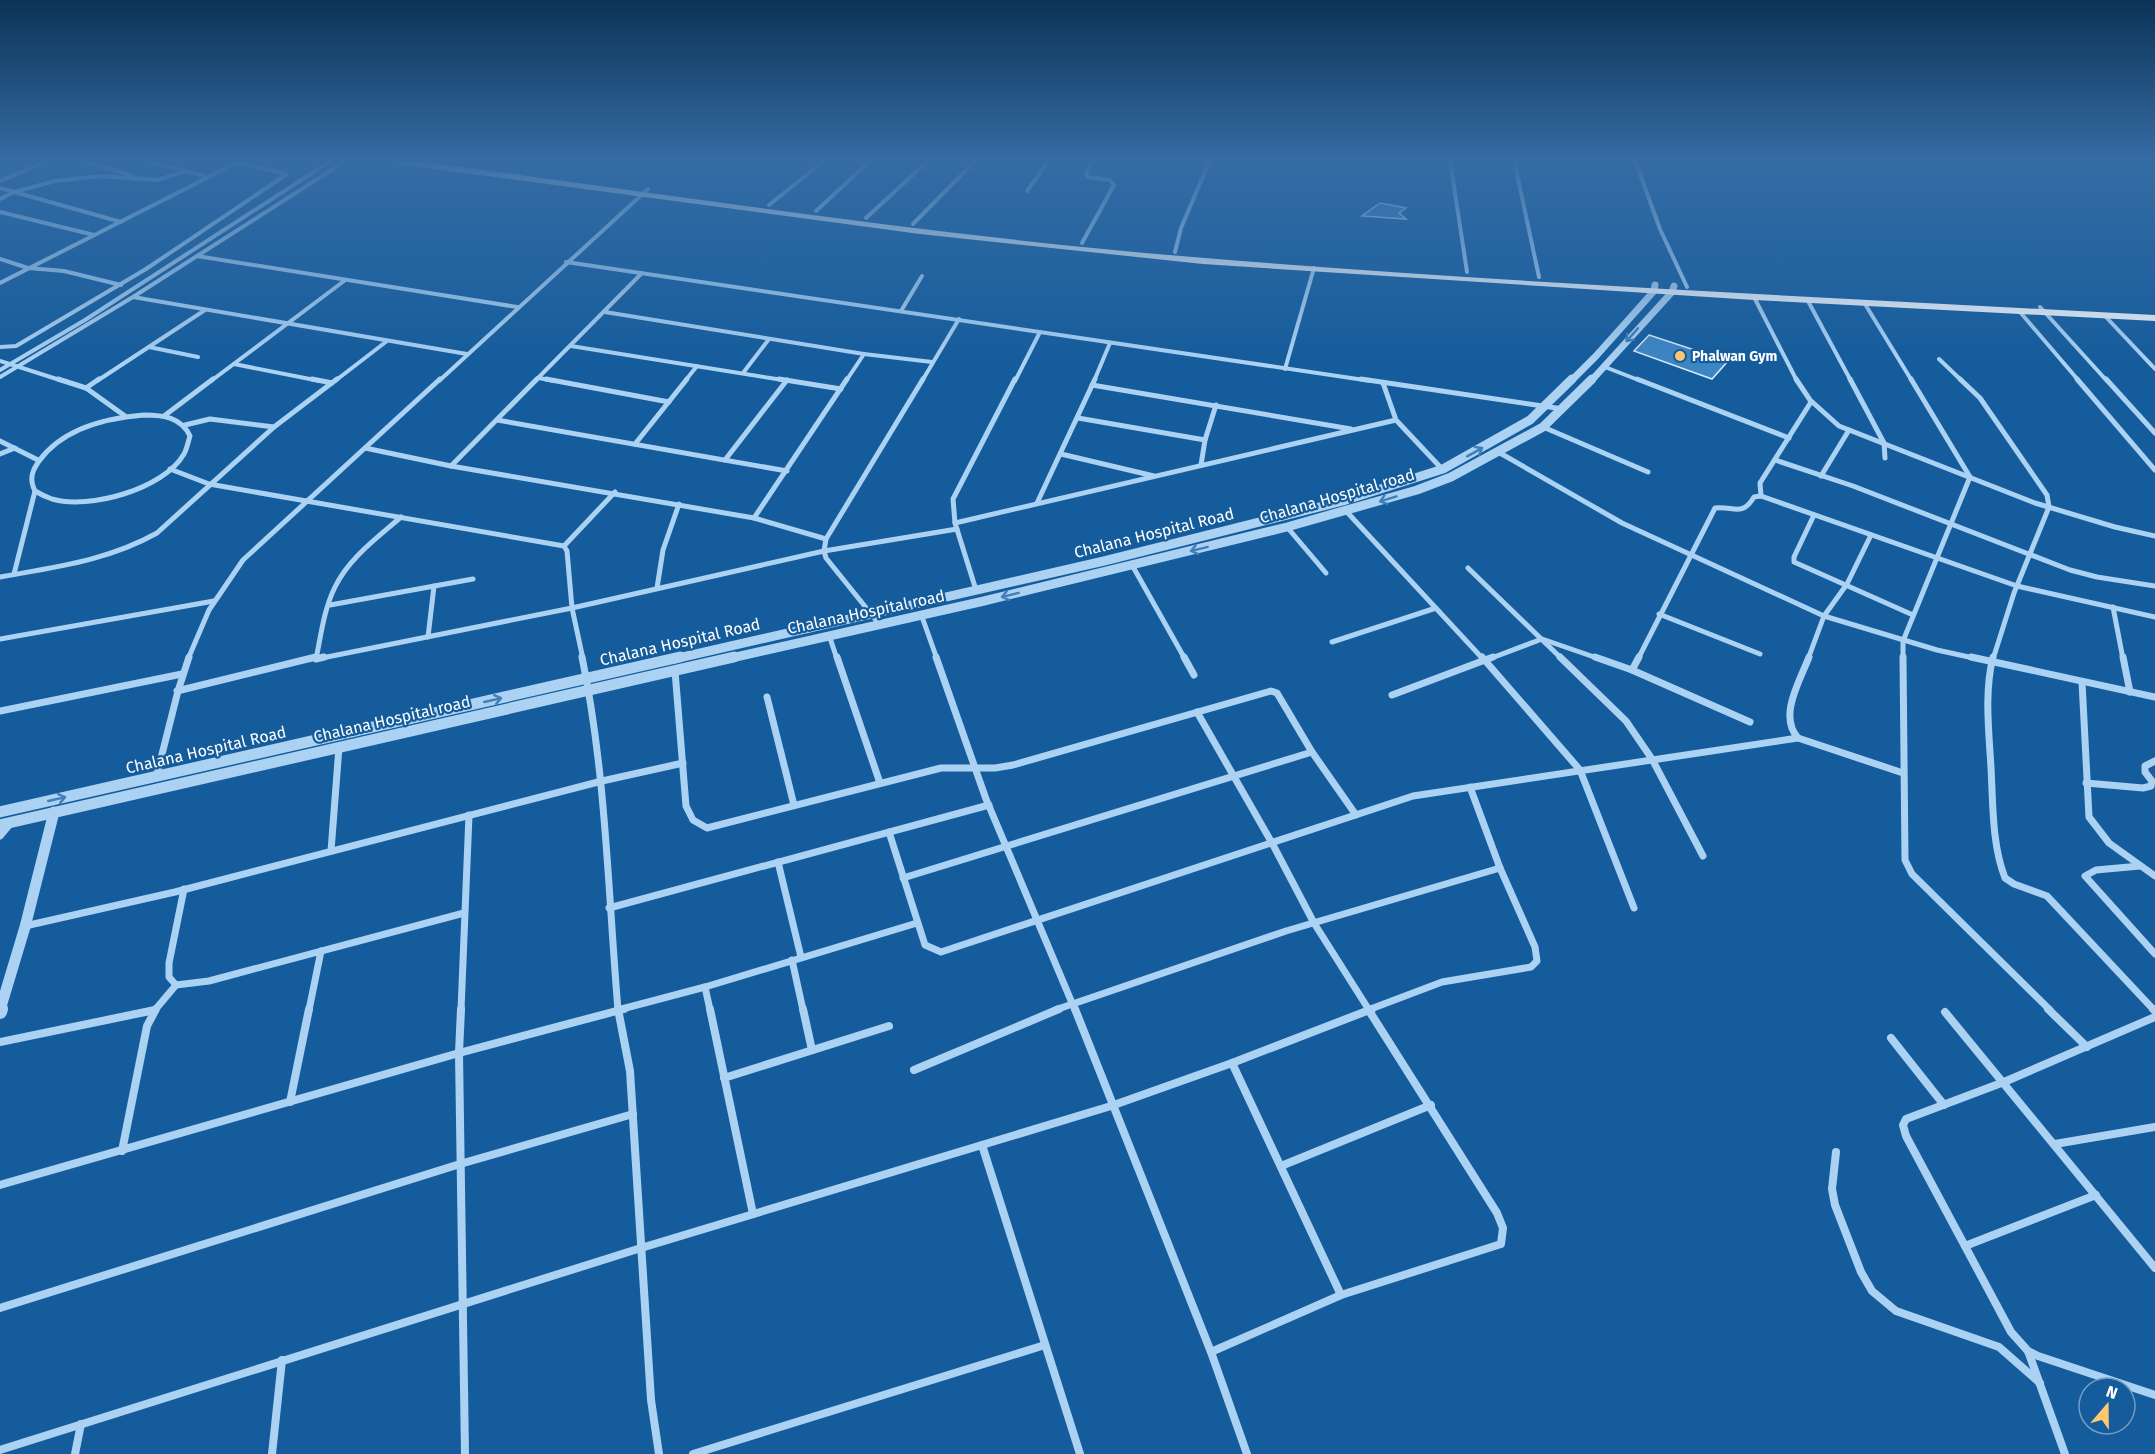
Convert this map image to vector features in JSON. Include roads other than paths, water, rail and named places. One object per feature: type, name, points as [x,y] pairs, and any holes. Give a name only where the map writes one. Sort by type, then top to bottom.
[{"type":"main road","points":[[902,228],[959,236],[1191,260],[1673,289],[1808,301],[2020,312],[2043,310],[2155,312]]},
{"type":"main road","points":[[946,228],[1175,252],[1539,277],[1654,288]]},
{"type":"main road","points":[[1673,289],[1687,287],[2155,318]]},
{"type":"street","points":[[62,228],[94,236]]},
{"type":"street","points":[[0,283],[110,228]]},
{"type":"street","points":[[0,347],[16,346],[29,339],[121,285],[206,228]]},
{"type":"street","points":[[0,370],[229,228]]},
{"type":"street","points":[[0,377],[242,228]]},
{"type":"street","points":[[153,790],[188,655],[214,600],[226,581],[243,560],[604,228]]},
{"type":"street","points":[[1082,243],[1090,228]]},
{"type":"street","points":[[1175,252],[1181,228]]},
{"type":"street","points":[[1460,228],[1467,272]]},
{"type":"street","points":[[1528,228],[1539,277]]},
{"type":"street","points":[[1660,228],[1687,287]]},
{"type":"street","points":[[188,255],[517,307]]},
{"type":"street","points":[[0,259],[28,268],[64,271],[121,285]]},
{"type":"street","points":[[566,262],[1564,409]]},
{"type":"street","points":[[1285,369],[1314,268]]},
{"type":"street","points":[[451,466],[642,273]]},
{"type":"street","points":[[901,311],[922,276]]},
{"type":"street","points":[[164,416],[344,281]]},
{"type":"street","name":"Chalana Hospital Road","points":[[0,812],[1104,561],[1447,473],[1518,428],[1542,407],[1596,356],[1654,288]]},
{"type":"street","name":"Chalana Hospital road","points":[[0,825],[829,634],[880,625],[1346,511],[1500,453],[1543,427],[1605,367],[1673,289]]},
{"type":"street","points":[[124,295],[467,354]]},
{"type":"street","points":[[1754,297],[1794,378],[1822,414],[1849,430],[2049,507],[2101,524],[2154,536],[2155,543]]},
{"type":"street","points":[[1808,301],[1884,443],[1885,458]]},
{"type":"street","points":[[1865,304],[1970,477]]},
{"type":"street","points":[[86,388],[205,310]]},
{"type":"street","points":[[2043,310],[2155,434]]},
{"type":"street","points":[[605,312],[864,354],[932,362]]},
{"type":"street","points":[[2020,312],[2155,471]]},
{"type":"street","points":[[2105,316],[2155,369]]},
{"type":"street","points":[[880,625],[826,558],[824,551],[826,539],[959,319]]},
{"type":"street","points":[[976,590],[955,523],[953,499],[1040,332]]},
{"type":"street","points":[[742,373],[769,339]]},
{"type":"street","points":[[0,577],[94,562],[137,546],[157,532],[274,427],[387,341]]},
{"type":"street","points":[[1037,503],[1078,418],[1110,343]]},
{"type":"street","points":[[571,345],[841,388]]},
{"type":"street","points":[[149,347],[198,357]]},
{"type":"street","points":[[754,518],[788,471],[864,354]]},
{"type":"street","points":[[1939,359],[1980,398],[2047,495],[2049,507],[2017,586],[1991,662],[1988,681],[1994,810],[2001,872],[2010,883],[2037,891],[2047,897],[2155,1011]]},
{"type":"street","points":[[0,361],[86,388],[124,416]]},
{"type":"street","points":[[234,364],[332,382]]},
{"type":"street","points":[[635,444],[697,366]]},
{"type":"street","points":[[1605,367],[1789,438]]},
{"type":"street","points":[[539,378],[669,402]]},
{"type":"street","points":[[725,460],[787,380]]},
{"type":"street","points":[[1383,383],[1396,420],[1405,432],[1447,473]]},
{"type":"street","points":[[1092,385],[1356,429]]},
{"type":"street","points":[[1761,496],[1760,483],[1811,402]]},
{"type":"street","points":[[1201,465],[1205,440],[1216,405]]},
{"type":"street","points":[[14,574],[35,491],[30,480],[31,473],[38,460],[53,446],[73,434],[124,416],[164,416],[185,425],[210,419],[274,427]]},
{"type":"street","points":[[1078,418],[1205,440]]},
{"type":"street","points":[[497,420],[788,471]]},
{"type":"street","points":[[955,523],[1396,420]]},
{"type":"street","points":[[35,491],[57,501],[90,501],[128,492],[170,469],[188,448],[190,436],[185,425]]},
{"type":"street","points":[[1543,427],[1648,472]]},
{"type":"street","points":[[1821,476],[1849,430]]},
{"type":"street","points":[[0,441],[38,460]]},
{"type":"street","points":[[0,454],[15,448]]},
{"type":"street","points":[[365,448],[451,466],[615,492],[754,518],[826,539]]},
{"type":"street","points":[[1500,453],[1592,507],[1824,616],[1903,641],[2155,698]]},
{"type":"street","points":[[1061,454],[1155,476]]},
{"type":"street","points":[[1775,460],[1949,522],[2029,555],[2097,577],[2155,586]]},
{"type":"street","points":[[170,469],[209,484],[564,546],[567,551],[572,608],[589,690],[602,781],[609,908],[618,1011],[630,1071],[651,1400],[659,1454]]},
{"type":"street","points":[[1970,477],[1949,522],[1903,641],[1905,860],[1912,873],[2087,1047]]},
{"type":"street","points":[[564,546],[615,492]]},
{"type":"street","points":[[1632,670],[1715,508],[1720,506],[1744,509],[1749,507],[1754,497],[1761,496],[2017,586],[2155,617]]},
{"type":"street","points":[[657,588],[663,550],[679,504]]},
{"type":"street","points":[[1346,511],[1485,661],[1580,770],[1634,908]]},
{"type":"street","points":[[1814,515],[1794,556],[1794,562],[1913,615]]},
{"type":"street","points":[[316,659],[330,604],[339,580],[352,562],[400,517]]},
{"type":"street","points":[[1287,527],[1326,573]]},
{"type":"street","points":[[177,692],[316,659],[572,608],[824,551],[957,530]]},
{"type":"street","points":[[1871,535],[1847,584],[1824,616],[1789,712],[1788,724],[1790,731],[1798,738],[1903,773]]},
{"type":"street","points":[[1132,565],[1194,675]]},
{"type":"street","points":[[1468,568],[1626,721],[1652,759],[1703,856]]},
{"type":"street","points":[[330,604],[473,579]]},
{"type":"street","points":[[428,637],[434,586]]},
{"type":"street","points":[[0,639],[214,600]]},
{"type":"street","points":[[2113,607],[2130,692]]},
{"type":"street","points":[[1332,642],[1436,608]]},
{"type":"street","points":[[921,614],[989,805],[1073,1004],[1211,1352],[1247,1454]]},
{"type":"street","points":[[1659,614],[1760,654]]},
{"type":"street","points":[[829,634],[880,783]]},
{"type":"street","points":[[1392,695],[1542,639],[1632,670],[1750,722]]},
{"type":"street","points":[[675,671],[686,806],[696,825],[707,828],[941,768],[974,766],[995,768],[1013,765],[1271,691],[1277,693],[1312,752],[1356,815]]},
{"type":"street","points":[[0,711],[182,674]]},
{"type":"street","points":[[2082,682],[2089,817],[2094,829],[2117,850],[2155,876]]},
{"type":"street","points":[[767,698],[794,805]]},
{"type":"street","points":[[1197,712],[1272,843],[1314,923],[1503,1222],[1505,1234],[1500,1244],[1341,1295],[1211,1352]]},
{"type":"street","points":[[888,832],[926,945],[941,952],[1413,796],[1798,738]]},
{"type":"street","points":[[331,851],[339,746]]},
{"type":"street","points":[[903,878],[1312,752]]},
{"type":"street","points":[[2086,783],[2143,788],[2151,786],[2152,781],[2145,772],[2145,766],[2155,761]]},
{"type":"street","points":[[25,927],[184,889],[602,781],[683,763]]},
{"type":"street","points":[[0,1449],[462,1303],[1112,1106],[1450,980],[1531,968],[1539,958],[1500,868],[1470,787]]},
{"type":"street","points":[[609,908],[989,805]]},
{"type":"street","points":[[0,1012],[25,927],[54,812]]},
{"type":"street","points":[[465,1454],[459,1053],[468,815]]},
{"type":"street","points":[[0,836],[12,823]]},
{"type":"street","points":[[778,862],[801,957]]},
{"type":"street","points":[[2141,866],[2096,870],[2085,876],[2155,954]]},
{"type":"street","points":[[914,1070],[1073,1004],[1414,891],[1500,868]]},
{"type":"street","points":[[176,985],[169,977],[169,963],[184,889]]},
{"type":"street","points":[[122,1151],[147,1026],[155,1010],[176,985],[209,981],[464,913]]},
{"type":"street","points":[[0,1185],[459,1053],[705,987],[917,923]]},
{"type":"street","points":[[290,1102],[321,951]]},
{"type":"street","points":[[792,960],[812,1050]]},
{"type":"street","points":[[705,987],[753,1214]]},
{"type":"street","points":[[0,1042],[155,1010]]},
{"type":"street","points":[[1945,1012],[2155,1268]]},
{"type":"street","points":[[2065,1454],[2028,1351],[2011,1332],[1906,1136],[1903,1125],[1906,1119],[2004,1082],[2155,1017]]},
{"type":"street","points":[[724,1078],[889,1026]]},
{"type":"street","points":[[1891,1038],[1944,1105]]},
{"type":"street","points":[[1232,1063],[1341,1295]]},
{"type":"street","points":[[1281,1166],[1431,1105]]},
{"type":"street","points":[[0,1308],[460,1164],[633,1114]]},
{"type":"street","points":[[2055,1144],[2155,1127]]},
{"type":"street","points":[[982,1145],[1080,1454]]},
{"type":"street","points":[[1836,1152],[1832,1189],[1835,1205],[1861,1272],[1872,1291],[1896,1311],[2000,1347],[2040,1383]]},
{"type":"street","points":[[1965,1246],[2096,1195]]},
{"type":"street","points":[[693,1454],[1045,1345]]},
{"type":"street","points":[[2028,1351],[2155,1395]]},
{"type":"street","points":[[272,1454],[282,1360]]},
{"type":"street","points":[[75,1454],[81,1424]]},
{"type":"place","name":"Phalwan Gym","points":[[1680,356]]}]
